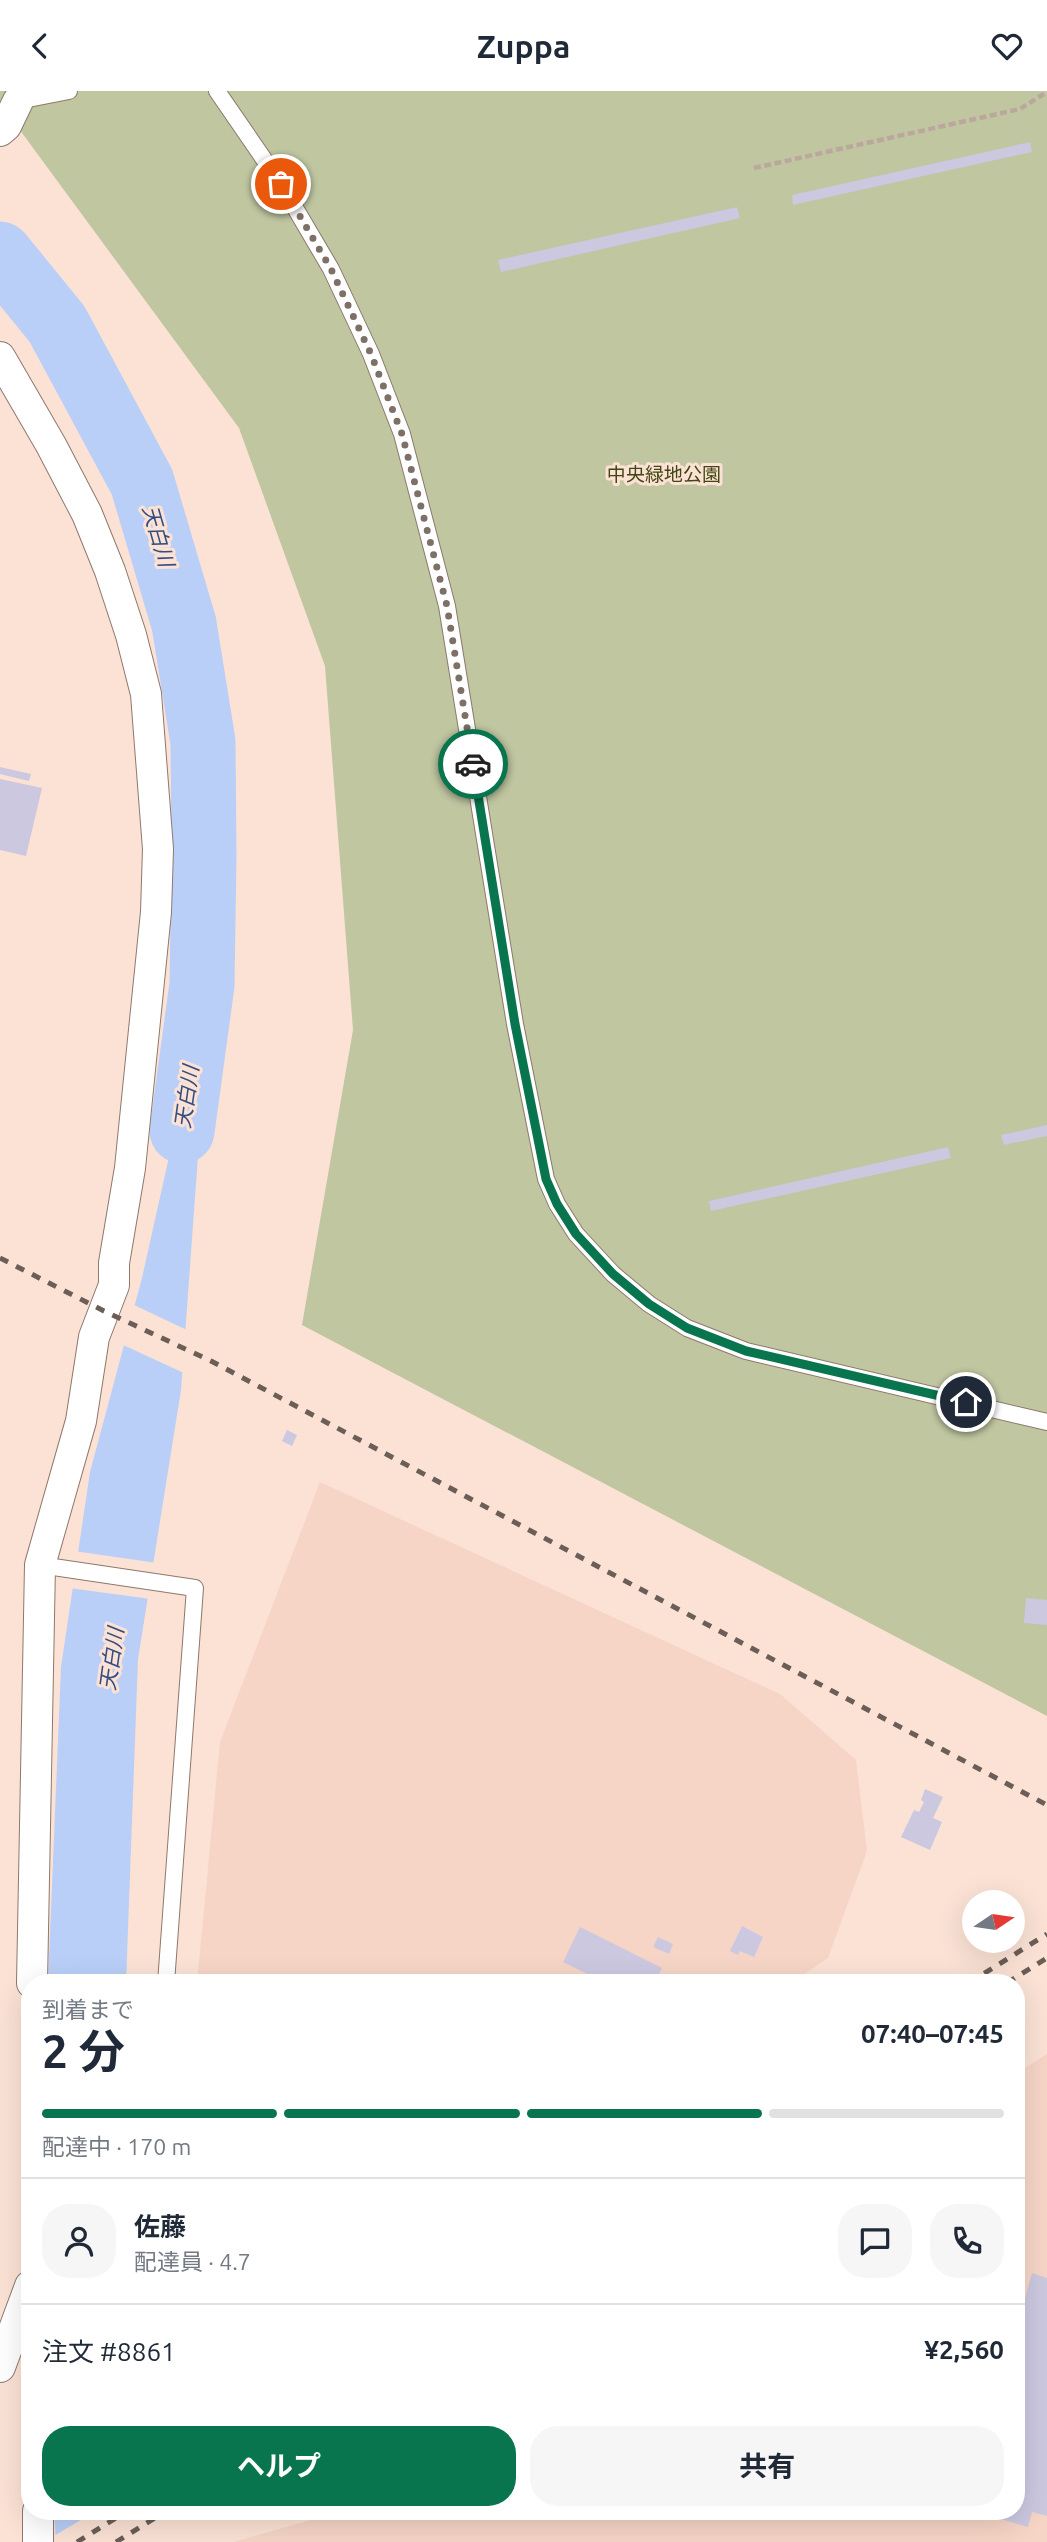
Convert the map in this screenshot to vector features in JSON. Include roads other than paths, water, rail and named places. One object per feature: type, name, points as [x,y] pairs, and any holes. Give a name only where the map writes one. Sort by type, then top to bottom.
[{"type":"street","points":[[0,357],[87,514],[110,571],[131,635],[146,694],[158,849],[156,912],[130,1168],[114,1263],[114,1285],[94,1337],[80,1421],[48,1566],[32,1974]]},
{"type":"street","points":[[0,2367],[21,2310]]},
{"type":"street","points":[[38,2520],[38,2542]]},
{"type":"lane","points":[[8,120],[69,91]]},
{"type":"lane","points":[[217,91],[281,184],[331,269],[371,354],[402,434],[447,606],[515,1024],[546,1179],[557,1204],[576,1234],[613,1274],[649,1304],[687,1328],[746,1351],[1047,1422]]},
{"type":"lane","points":[[48,1566],[195,1588],[167,1974]]},
{"type":"water","points":[[212,964],[181,1390],[138,1659],[126,1974],[48,1974],[61,1667],[90,1472],[142,1278]]},
{"type":"water","points":[[55,2520],[110,2520],[56,2542]]},
{"type":"waterway","name":"天白川","points":[[0,254],[57,324],[142,482],[184,624],[203,742],[204,855],[202,985],[182,1131]]},
{"type":"railway","points":[[0,1258],[211,1361],[1047,1805]]},
{"type":"railway","points":[[983,1974],[1047,1934]]},
{"type":"railway","points":[[1021,1974],[1047,1958]]},
{"type":"railway","points":[[77,2542],[112,2520]]},
{"type":"railway","points":[[116,2542],[151,2520]]},
{"type":"park label","name":"中央緑地公園","points":[[664,474]]}]
